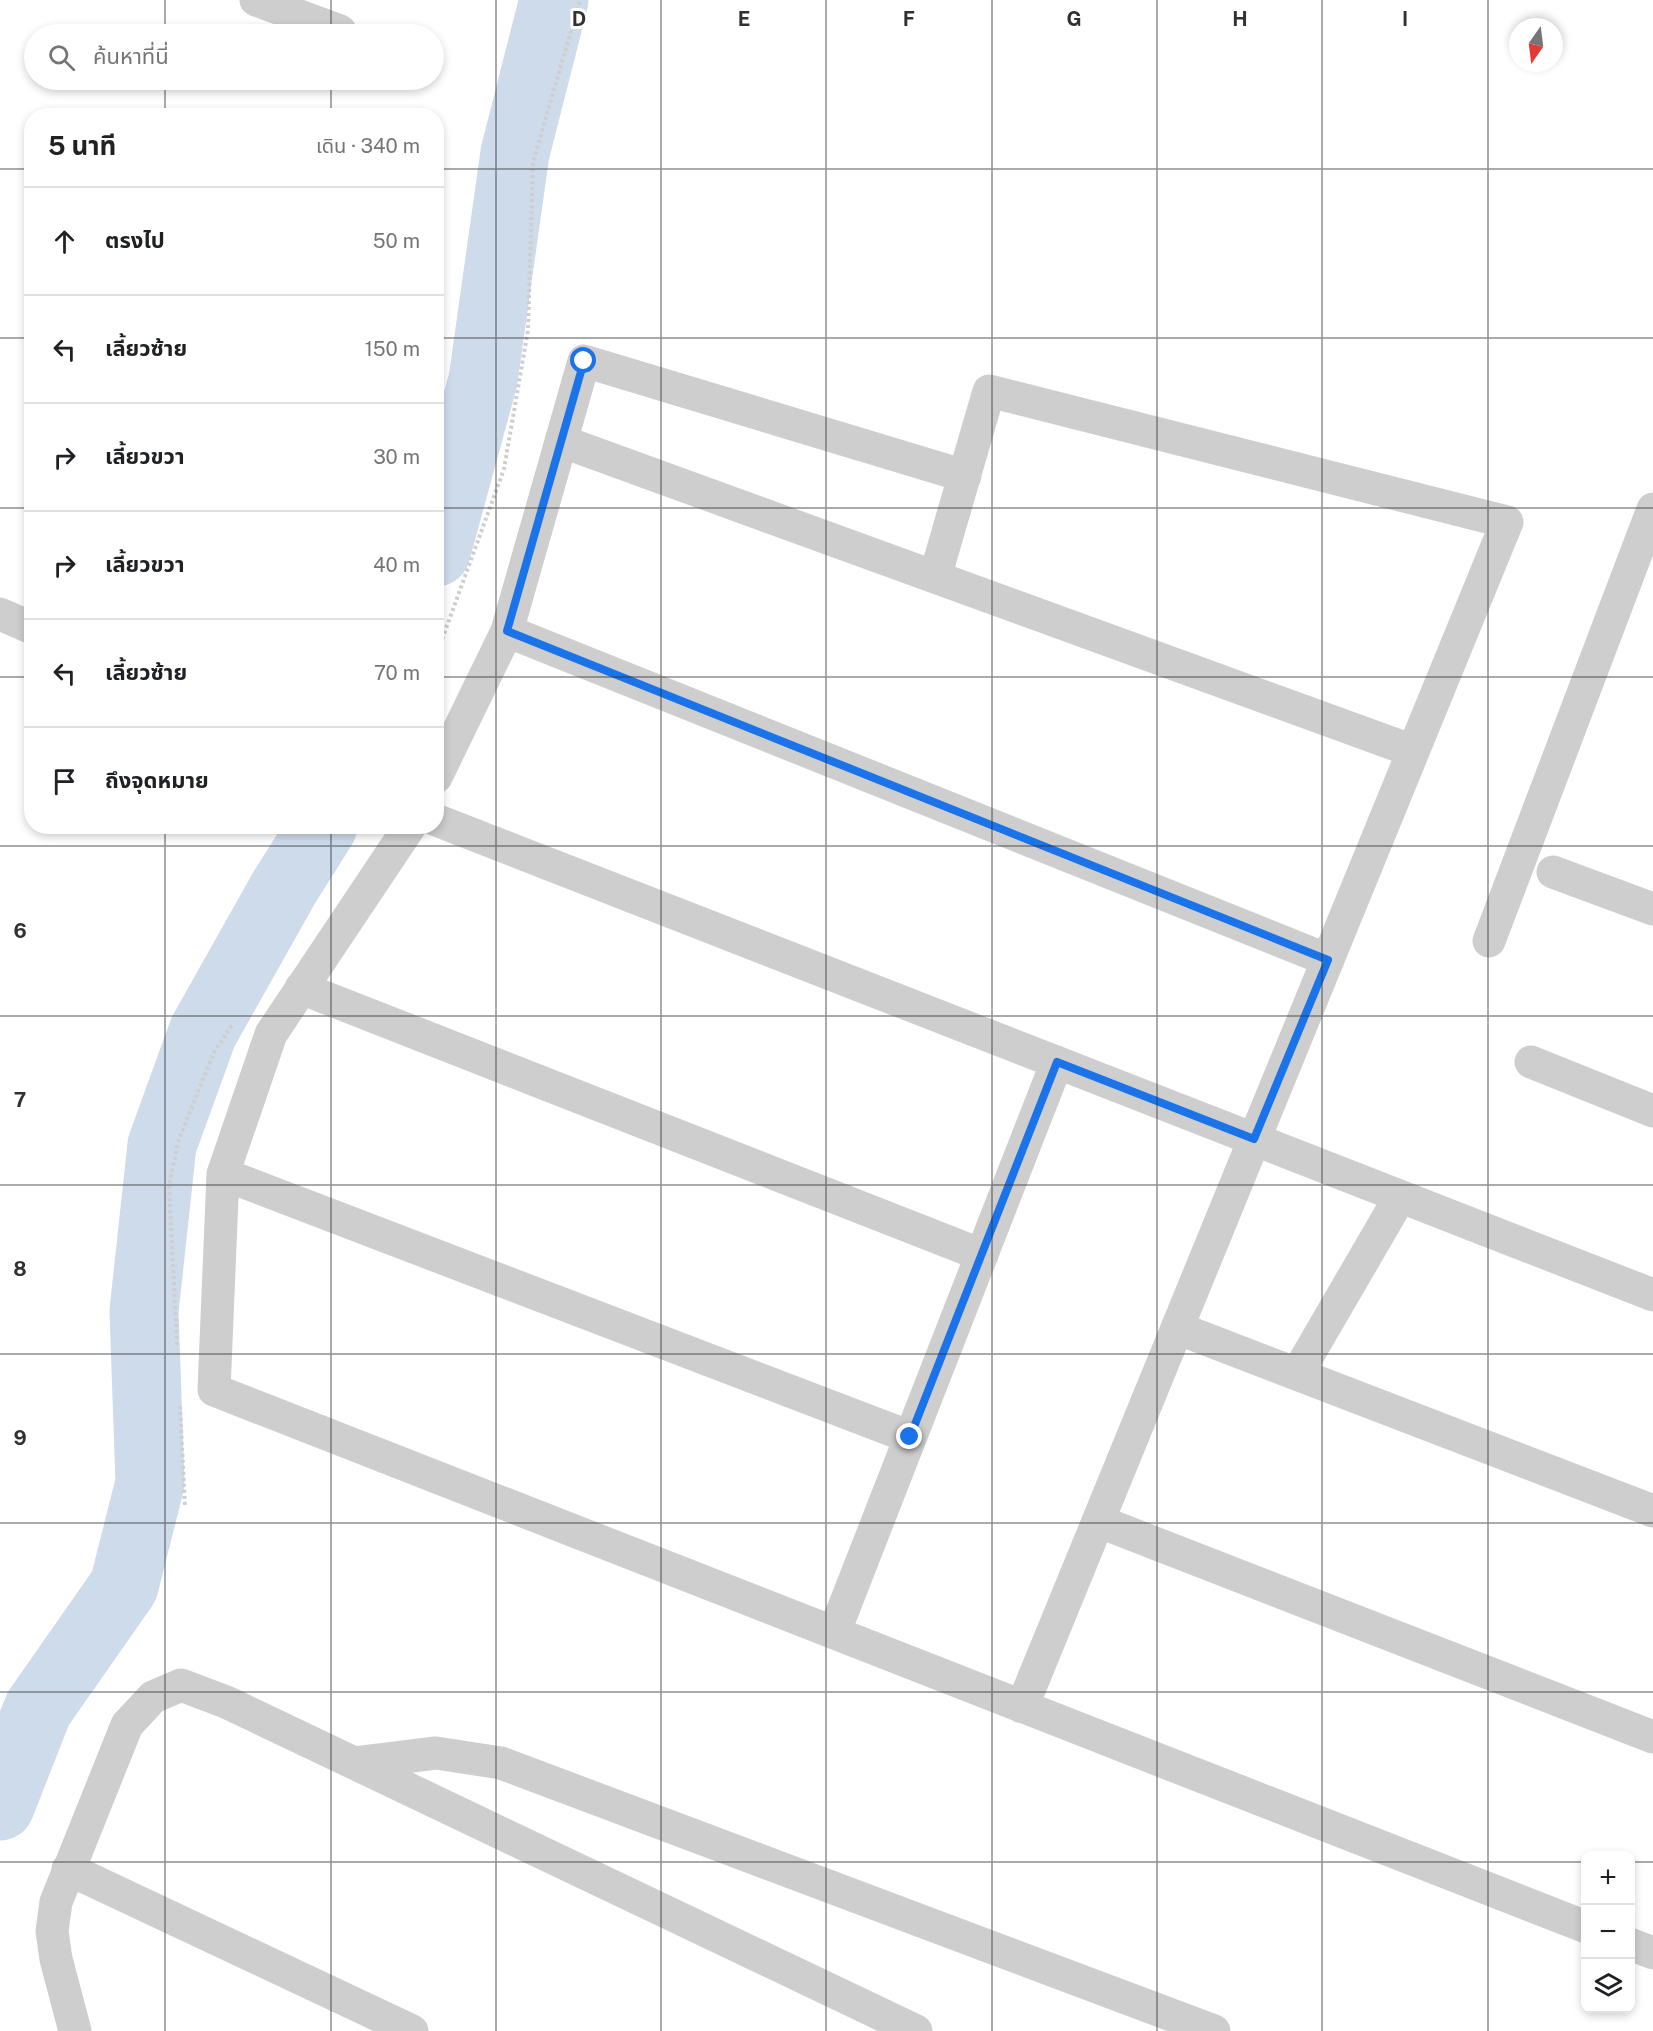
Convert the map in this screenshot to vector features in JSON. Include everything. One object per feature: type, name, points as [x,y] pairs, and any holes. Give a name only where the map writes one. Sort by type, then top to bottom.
[{"type":"street","points":[[256,0],[319,24]]},
{"type":"street","points":[[444,761],[507,631],[584,361],[965,476]]},
{"type":"street","points":[[935,577],[989,391],[1507,522],[1022,1707]]},
{"type":"street","points":[[561,441],[1413,751]]},
{"type":"street","points":[[1489,941],[1653,509]]},
{"type":"street","points":[[0,614],[24,624]]},
{"type":"street","points":[[507,631],[1328,960]]},
{"type":"street","points":[[444,823],[1653,1295]]},
{"type":"street","points":[[405,834],[271,1034],[223,1174],[214,1390],[1581,1925]]},
{"type":"street","points":[[1553,872],[1653,909]]},
{"type":"street","points":[[301,988],[982,1256]]},
{"type":"street","points":[[834,1633],[1057,1062]]},
{"type":"street","points":[[1532,1062],[1653,1111]]},
{"type":"street","points":[[223,1174],[910,1437]]},
{"type":"street","points":[[1297,1374],[1400,1197]]},
{"type":"street","points":[[1177,1328],[1653,1510]]},
{"type":"street","points":[[1098,1521],[1653,1737]]},
{"type":"street","points":[[75,2031],[56,1959],[52,1931],[56,1902],[127,1725],[153,1696],[182,1685],[226,1702],[355,1762],[916,2031]]},
{"type":"street","points":[[355,1762],[436,1753],[501,1763],[1214,2031]]},
{"type":"street","points":[[68,1869],[412,2031]]},
{"type":"street","points":[[1635,1946],[1653,1953]]},
{"type":"path","points":[[444,634],[504,469],[528,330],[533,162],[580,0]]},
{"type":"waterway","points":[[444,523],[483,380],[515,153],[554,0]]},
{"type":"waterway","points":[[0,1806],[38,1709],[124,1586],[150,1483],[144,1311],[162,1145],[203,1032],[284,888],[318,834]]},
{"type":"route","points":[[584,361],[507,631],[1328,960],[1254,1139],[1057,1062],[910,1437]]}]
